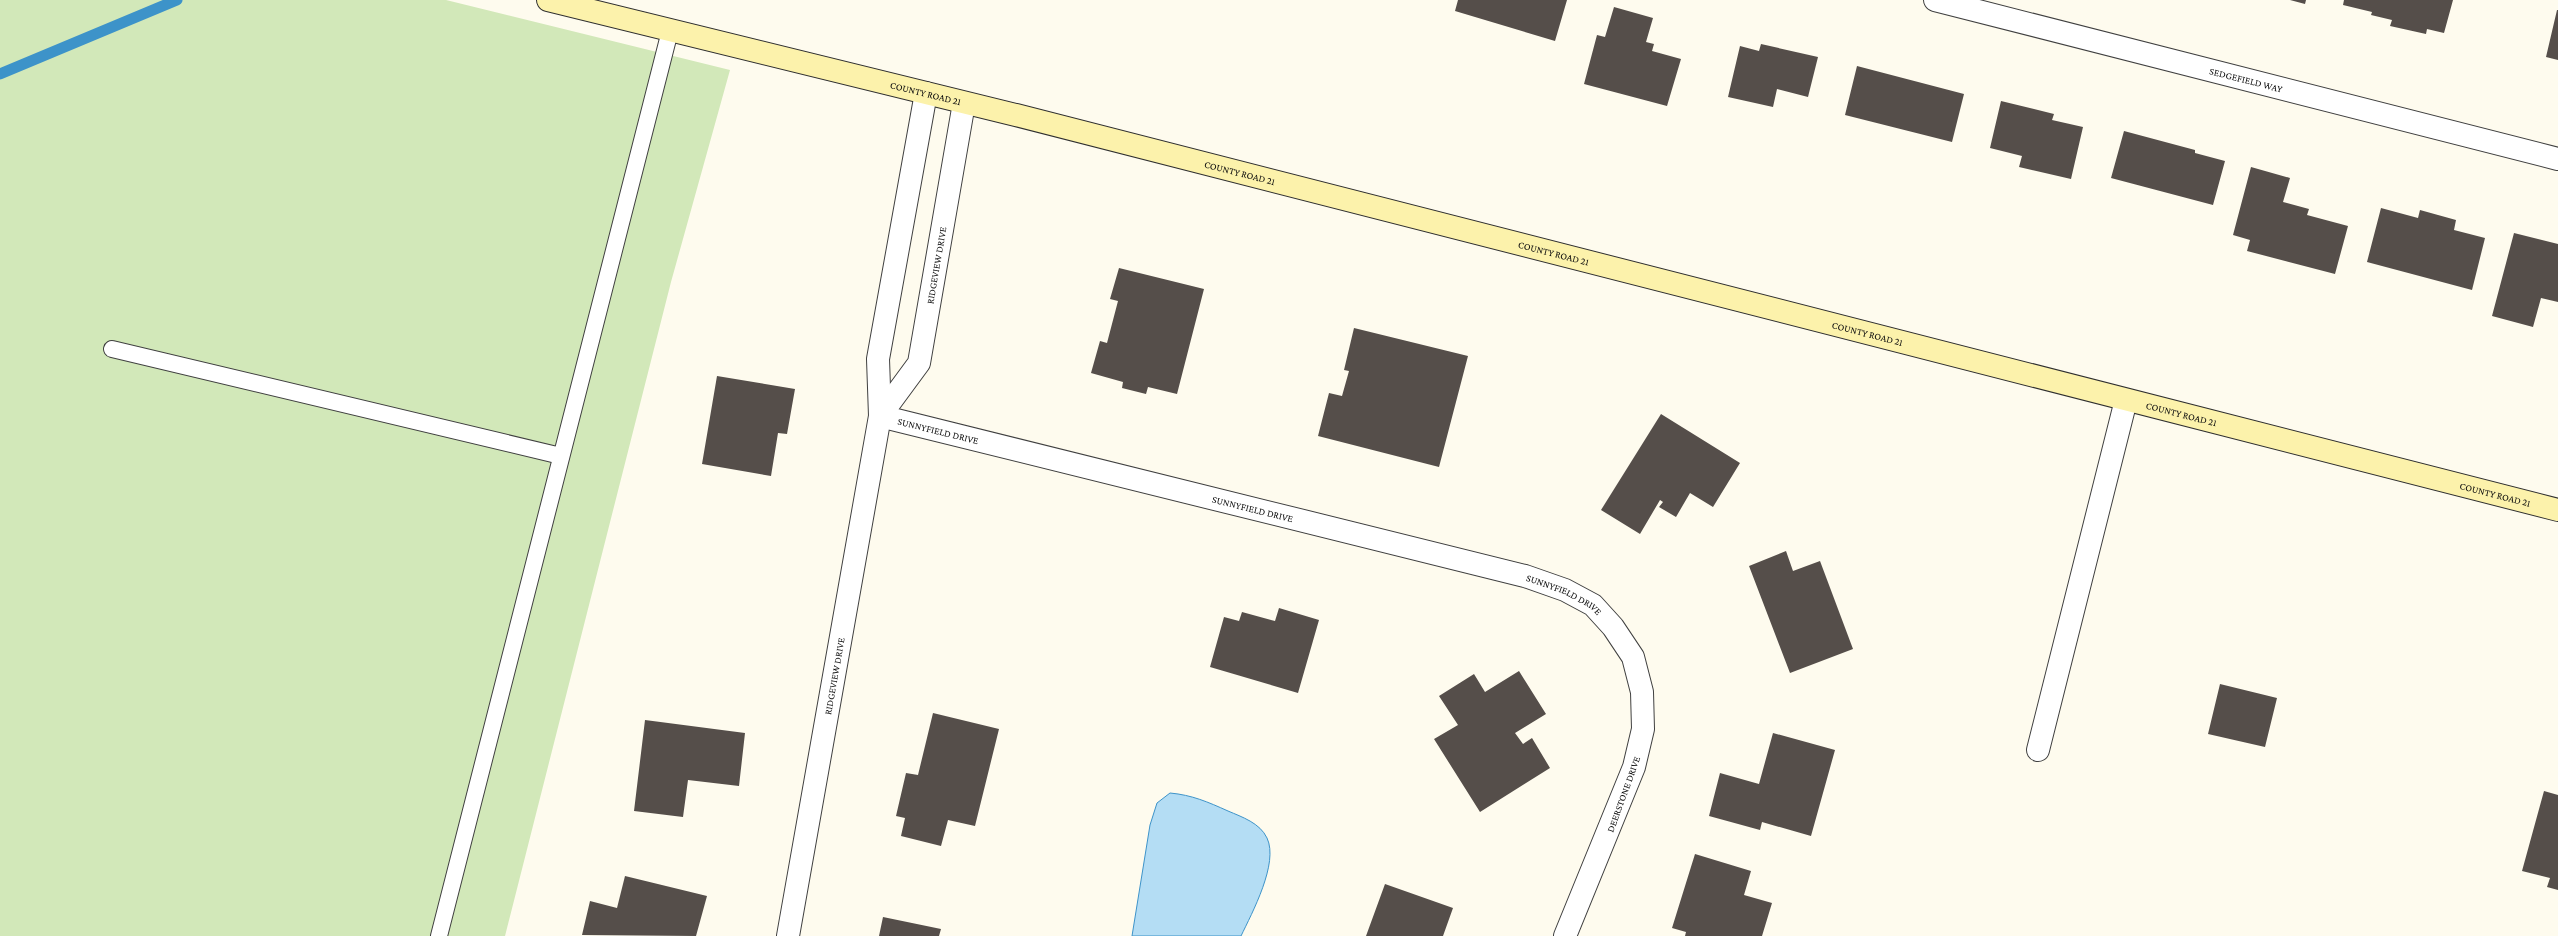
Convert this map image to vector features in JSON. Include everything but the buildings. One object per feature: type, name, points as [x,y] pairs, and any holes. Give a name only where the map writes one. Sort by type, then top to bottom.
[{"type":"street","name":"COUNTY ROAD 21","points":[[548,0],[926,93],[2558,510]]},
{"type":"street","name":"SEDGEFIELD WAY","points":[[1935,0],[2558,158]]},
{"type":"street","name":"RIDGEVIEW DRIVE","points":[[788,936],[880,416],[878,359],[926,93]]},
{"type":"street","name":"RIDGEVIEW DRIVE","points":[[880,416],[919,363],[964,103]]},
{"type":"street","points":[[2038,750],[2126,400]]},
{"type":"street","name":"SUNNYFIELD DRIVE","points":[[880,416],[1525,576],[1565,590],[1593,605],[1613,627]]},
{"type":"street","name":"DEERSTONE DRIVE","points":[[1565,936],[1634,767],[1643,729],[1642,692],[1633,657],[1613,627]]},
{"type":"lane","points":[[439,936],[670,30]]},
{"type":"lane","points":[[112,349],[561,456]]},
{"type":"green space","points":[[0,0],[446,0],[730,70],[671,282],[505,936],[0,936]]},
{"type":"water","points":[[1170,793],[1200,799],[1245,818],[1260,828],[1267,838],[1270,848],[1270,861],[1267,874],[1263,888],[1241,936],[1132,936],[1150,825],[1157,803]]},
{"type":"waterway","points":[[0,74],[177,0]]}]
